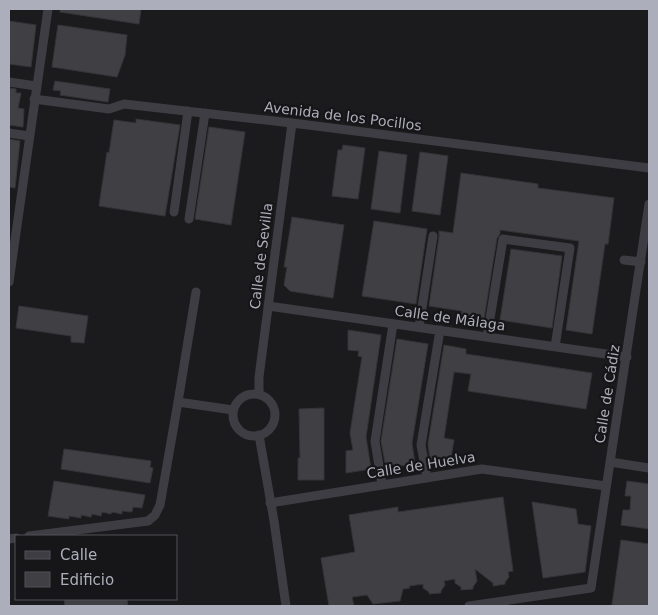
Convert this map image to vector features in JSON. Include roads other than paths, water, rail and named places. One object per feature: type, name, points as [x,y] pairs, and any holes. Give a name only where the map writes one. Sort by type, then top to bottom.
[{"type":"street","points":[[9,282],[11,246],[48,9]]},
{"type":"street","points":[[9,82],[36,86]]},
{"type":"street","name":"Avenida de los Pocillos","points":[[34,99],[109,109],[124,104],[188,111],[649,168]]},
{"type":"street","points":[[174,212],[188,111]]},
{"type":"street","points":[[189,219],[205,113]]},
{"type":"street","name":"Calle de Sevilla","points":[[259,394],[259,376],[292,123]]},
{"type":"street","points":[[9,134],[29,136]]},
{"type":"street","name":"Calle de Cádiz","points":[[469,606],[591,588],[649,204]]},
{"type":"street","points":[[419,327],[433,236]]},
{"type":"street","points":[[487,337],[503,239],[570,248],[555,347]]},
{"type":"street","points":[[624,260],[641,262]]},
{"type":"street","points":[[37,535],[148,521],[155,515],[160,505],[196,292]]},
{"type":"street","name":"Calle de Málaga","points":[[268,306],[627,357]]},
{"type":"street","points":[[382,485],[375,441],[393,324]]},
{"type":"street","points":[[427,478],[421,446],[440,330]]},
{"type":"street","points":[[252,393],[259,394],[265,396],[274,407],[274,421],[266,432],[253,436],[241,432],[234,421],[233,415],[236,403],[241,398],[252,393]]},
{"type":"street","points":[[178,402],[234,410]]},
{"type":"street","points":[[259,435],[286,606]]},
{"type":"street","points":[[610,462],[649,468]]},
{"type":"street","name":"Calle de Huelva","points":[[270,503],[482,469],[606,486]]}]
